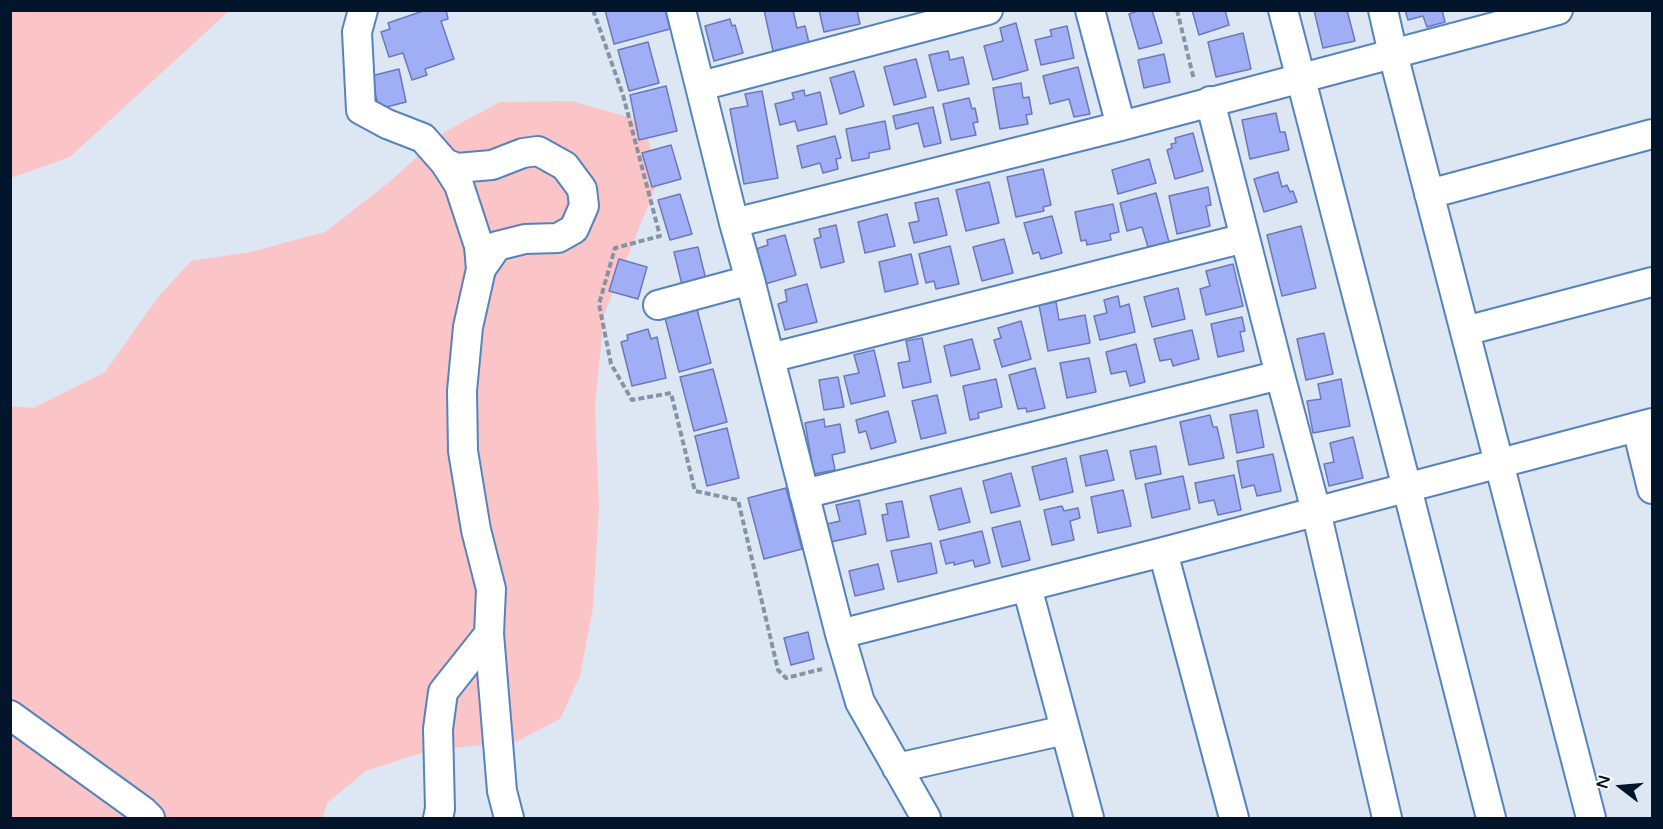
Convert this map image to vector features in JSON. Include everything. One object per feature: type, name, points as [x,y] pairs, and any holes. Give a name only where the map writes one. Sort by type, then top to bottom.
[{"type":"street","points":[[363,10],[357,32],[360,111],[423,138],[445,163],[459,185],[479,246],[481,269],[468,327],[462,391],[463,452],[476,530],[491,589],[489,634],[502,791],[509,819]]},
{"type":"street","points":[[681,10],[840,634],[860,702],[926,819]]},
{"type":"street","points":[[700,86],[988,10]]},
{"type":"street","points":[[1090,10],[1121,126]]},
{"type":"street","points":[[1283,10],[1491,819]]},
{"type":"street","points":[[1383,10],[1591,819]]},
{"type":"street","points":[[734,223],[1121,126],[1558,10]]},
{"type":"street","points":[[1205,103],[1245,238],[1316,512],[1387,819]]},
{"type":"street","points":[[1430,194],[1653,134]]},
{"type":"street","points":[[445,163],[457,168],[492,165],[523,153],[538,151],[565,166],[582,189],[584,206],[574,230],[558,238],[525,239],[496,246],[481,269]]},
{"type":"street","points":[[770,358],[1245,238]]},
{"type":"street","points":[[658,305],[750,279]]},
{"type":"street","points":[[1465,331],[1653,282]]},
{"type":"street","points":[[804,494],[1280,375]]},
{"type":"street","points":[[840,634],[1645,425],[1653,489]]},
{"type":"street","points":[[1163,552],[1233,819]]},
{"type":"street","points":[[1027,587],[1089,819]]},
{"type":"street","points":[[438,819],[440,809],[438,729],[443,692],[489,634]]},
{"type":"street","points":[[10,715],[143,811],[150,819]]},
{"type":"street","points":[[897,768],[1065,730]]},
{"type":"path","points":[[593,10],[622,95],[660,236],[615,248],[599,304],[611,363],[632,400],[671,393],[695,491],[738,500],[778,670],[786,678],[849,662]]},
{"type":"path","points":[[1177,10],[1205,103]]},
{"type":"shaded area","points":[[10,11],[229,11],[70,157],[11,178]]},
{"type":"shaded area","points":[[572,101],[642,121],[660,176],[604,315],[595,407],[599,507],[593,608],[580,676],[560,719],[516,742],[430,750],[366,771],[327,803],[323,818],[11,818],[10,406],[33,408],[105,372],[158,297],[191,261],[250,252],[325,232],[388,183],[446,131],[500,102]]},
{"type":"building","points":[[426,10],[446,10],[448,19],[441,21],[454,59],[425,69],[427,75],[412,80],[403,53],[389,57],[381,32],[390,29],[388,23]]},
{"type":"building","points":[[605,10],[665,10],[670,29],[614,44]]},
{"type":"building","points":[[764,10],[793,10],[797,28],[805,26],[809,43],[773,51]]},
{"type":"building","points":[[819,10],[857,10],[860,24],[824,32]]},
{"type":"building","points":[[1140,10],[1152,10],[1162,43],[1139,49],[1129,14]]},
{"type":"building","points":[[1192,10],[1225,10],[1229,25],[1199,35]]},
{"type":"building","points":[[1314,10],[1347,10],[1355,41],[1323,48]]},
{"type":"building","points":[[1405,10],[1442,10],[1445,22],[1427,27],[1423,16],[1408,20]]},
{"type":"building","points":[[730,19],[732,26],[735,25],[743,53],[714,61],[705,26]]},
{"type":"building","points":[[1016,23],[1028,70],[993,80],[984,46],[1003,41],[1000,28]]},
{"type":"building","points":[[1067,26],[1074,58],[1041,65],[1035,40],[1052,36],[1050,30]]},
{"type":"building","points":[[1243,33],[1251,69],[1216,77],[1208,42]]},
{"type":"building","points":[[648,42],[659,83],[629,91],[618,50]]},
{"type":"building","points":[[948,51],[950,60],[963,57],[969,84],[938,91],[929,55]]},
{"type":"building","points":[[1164,54],[1170,82],[1144,88],[1138,60]]},
{"type":"building","points":[[916,59],[926,97],[894,105],[884,67]]},
{"type":"building","points":[[1078,67],[1090,114],[1074,117],[1069,99],[1050,104],[1043,76]]},
{"type":"building","points":[[399,69],[406,102],[379,109],[371,76]]},
{"type":"building","points":[[854,71],[864,106],[840,114],[830,78]]},
{"type":"building","points":[[1021,83],[1023,98],[1029,97],[1032,114],[1026,115],[1028,124],[1000,129],[993,88]]},
{"type":"building","points":[[666,86],[677,131],[639,140],[630,95]]},
{"type":"building","points":[[804,90],[805,96],[820,92],[827,124],[798,131],[795,121],[780,125],[775,104],[794,99],[792,93]]},
{"type":"building","points":[[762,91],[778,178],[744,184],[730,109],[748,106],[745,94]]},
{"type":"building","points":[[969,98],[972,109],[975,108],[978,122],[973,123],[976,135],[951,140],[943,104]]},
{"type":"building","points":[[933,107],[941,143],[924,147],[918,123],[896,129],[893,116]]},
{"type":"building","points":[[1276,113],[1280,132],[1285,132],[1289,150],[1250,159],[1242,120]]},
{"type":"building","points":[[885,121],[890,149],[869,153],[869,158],[852,161],[846,129]]},
{"type":"building","points":[[1193,133],[1203,171],[1175,179],[1167,150],[1172,148],[1171,144],[1176,143],[1175,138]]},
{"type":"building","points":[[835,136],[841,158],[836,159],[838,169],[823,173],[820,163],[802,168],[797,146]]},
{"type":"building","points":[[671,145],[681,179],[652,187],[642,153]]},
{"type":"building","points":[[1149,159],[1156,183],[1118,194],[1112,170]]},
{"type":"building","points":[[1043,169],[1051,205],[1043,207],[1044,211],[1016,217],[1007,177]]},
{"type":"building","points":[[1278,172],[1282,187],[1287,185],[1290,192],[1293,191],[1297,202],[1264,212],[1254,179]]},
{"type":"building","points":[[989,182],[999,223],[966,231],[956,190]]},
{"type":"building","points":[[1208,187],[1211,205],[1206,206],[1210,226],[1177,234],[1169,196]]},
{"type":"building","points":[[1156,193],[1169,242],[1148,247],[1142,227],[1127,231],[1120,203]]},
{"type":"building","points":[[680,194],[692,234],[670,240],[658,200]]},
{"type":"building","points":[[938,198],[947,235],[914,243],[909,223],[919,221],[915,203]]},
{"type":"building","points":[[1113,204],[1119,232],[1110,234],[1111,240],[1087,245],[1086,240],[1081,241],[1075,212]]},
{"type":"building","points":[[887,214],[895,246],[865,253],[858,222]]},
{"type":"building","points":[[1052,216],[1062,253],[1041,259],[1039,252],[1033,254],[1024,223]]},
{"type":"building","points":[[836,225],[844,262],[821,268],[814,239],[821,237],[819,229]]},
{"type":"building","points":[[1301,226],[1316,288],[1282,296],[1267,235]]},
{"type":"building","points":[[785,235],[796,275],[765,284],[756,249],[768,245],[767,240]]},
{"type":"building","points":[[1004,239],[1013,273],[982,281],[973,247]]},
{"type":"building","points":[[950,246],[959,284],[936,289],[934,281],[926,283],[919,254]]},
{"type":"building","points":[[698,247],[708,288],[684,293],[674,252]]},
{"type":"building","points":[[911,254],[918,284],[885,292],[879,262]]},
{"type":"building","points":[[619,259],[647,267],[638,299],[609,291]]},
{"type":"building","points":[[1233,264],[1243,306],[1206,315],[1200,289],[1210,286],[1206,271]]},
{"type":"building","points":[[807,284],[817,322],[785,330],[778,304],[787,301],[785,290]]},
{"type":"building","points":[[1178,288],[1185,319],[1152,327],[1144,297]]},
{"type":"building","points":[[1118,296],[1120,307],[1129,304],[1135,332],[1100,340],[1094,316],[1107,313],[1104,300]]},
{"type":"building","points":[[1056,302],[1059,320],[1085,315],[1090,343],[1048,351],[1039,305]]},
{"type":"building","points":[[697,309],[711,363],[679,372],[665,318]]},
{"type":"building","points":[[1242,317],[1245,331],[1240,332],[1244,351],[1218,357],[1211,324]]},
{"type":"building","points":[[1021,321],[1031,359],[1002,367],[994,340],[1001,338],[998,328]]},
{"type":"building","points":[[648,329],[651,339],[657,337],[666,378],[632,386],[621,342],[628,340],[627,335]]},
{"type":"building","points":[[1192,330],[1199,359],[1173,366],[1171,359],[1160,361],[1154,339]]},
{"type":"building","points":[[1324,333],[1333,374],[1306,380],[1297,339]]},
{"type":"building","points":[[922,338],[931,382],[903,388],[898,363],[910,361],[906,341]]},
{"type":"building","points":[[972,339],[980,369],[951,376],[944,346]]},
{"type":"building","points":[[1136,344],[1145,382],[1130,386],[1126,371],[1111,374],[1106,352]]},
{"type":"building","points":[[874,350],[885,396],[851,404],[844,376],[859,373],[854,355]]},
{"type":"building","points":[[1089,358],[1096,392],[1067,398],[1060,363]]},
{"type":"building","points":[[1035,368],[1045,408],[1027,412],[1026,408],[1018,409],[1009,375]]},
{"type":"building","points":[[713,369],[727,422],[694,431],[680,377]]},
{"type":"building","points":[[838,377],[844,407],[824,410],[819,380]]},
{"type":"building","points":[[996,379],[1002,407],[978,413],[979,418],[970,420],[963,386]]},
{"type":"building","points":[[1341,379],[1350,426],[1313,433],[1307,401],[1321,399],[1318,384]]},
{"type":"building","points":[[937,395],[946,433],[921,439],[912,401]]},
{"type":"building","points":[[1257,410],[1264,447],[1237,453],[1230,415]]},
{"type":"building","points":[[888,411],[896,442],[871,449],[866,431],[859,433],[856,420]]},
{"type":"building","points":[[1210,415],[1213,427],[1217,427],[1224,458],[1189,465],[1180,422]]},
{"type":"building","points":[[824,419],[825,427],[840,424],[845,452],[832,455],[835,470],[814,474],[805,423]]},
{"type":"building","points":[[727,428],[739,478],[707,486],[695,436]]},
{"type":"building","points":[[1353,437],[1363,478],[1329,486],[1324,464],[1334,462],[1330,443]]},
{"type":"building","points":[[1156,446],[1161,474],[1136,479],[1130,451]]},
{"type":"building","points":[[1107,450],[1114,480],[1086,486],[1080,456]]},
{"type":"building","points":[[1273,454],[1281,491],[1257,496],[1254,485],[1242,488],[1237,461]]},
{"type":"building","points":[[1066,458],[1073,492],[1040,500],[1032,467]]},
{"type":"building","points":[[1011,473],[1020,506],[991,513],[983,481]]},
{"type":"building","points":[[1234,475],[1241,510],[1218,515],[1214,500],[1199,503],[1195,483]]},
{"type":"building","points":[[1183,476],[1190,509],[1152,518],[1145,484]]},
{"type":"building","points":[[786,488],[802,549],[764,559],[748,498]]},
{"type":"building","points":[[961,488],[970,522],[939,530],[930,496]]},
{"type":"building","points":[[1123,490],[1131,526],[1098,533],[1091,497]]},
{"type":"building","points":[[859,500],[866,534],[831,542],[827,524],[840,521],[836,505]]},
{"type":"building","points":[[902,501],[909,537],[887,541],[882,515],[888,514],[886,504]]},
{"type":"building","points":[[1062,506],[1064,511],[1078,508],[1080,518],[1070,521],[1074,540],[1052,545],[1044,510]]},
{"type":"building","points":[[1020,521],[1030,560],[1002,567],[992,528]]},
{"type":"building","points":[[982,531],[990,563],[975,567],[973,560],[954,565],[954,562],[946,564],[940,541]]},
{"type":"building","points":[[931,543],[937,573],[898,582],[891,551]]},
{"type":"building","points":[[878,564],[884,589],[855,596],[849,571]]},
{"type":"building","points":[[808,632],[814,659],[791,665],[784,638]]}]
